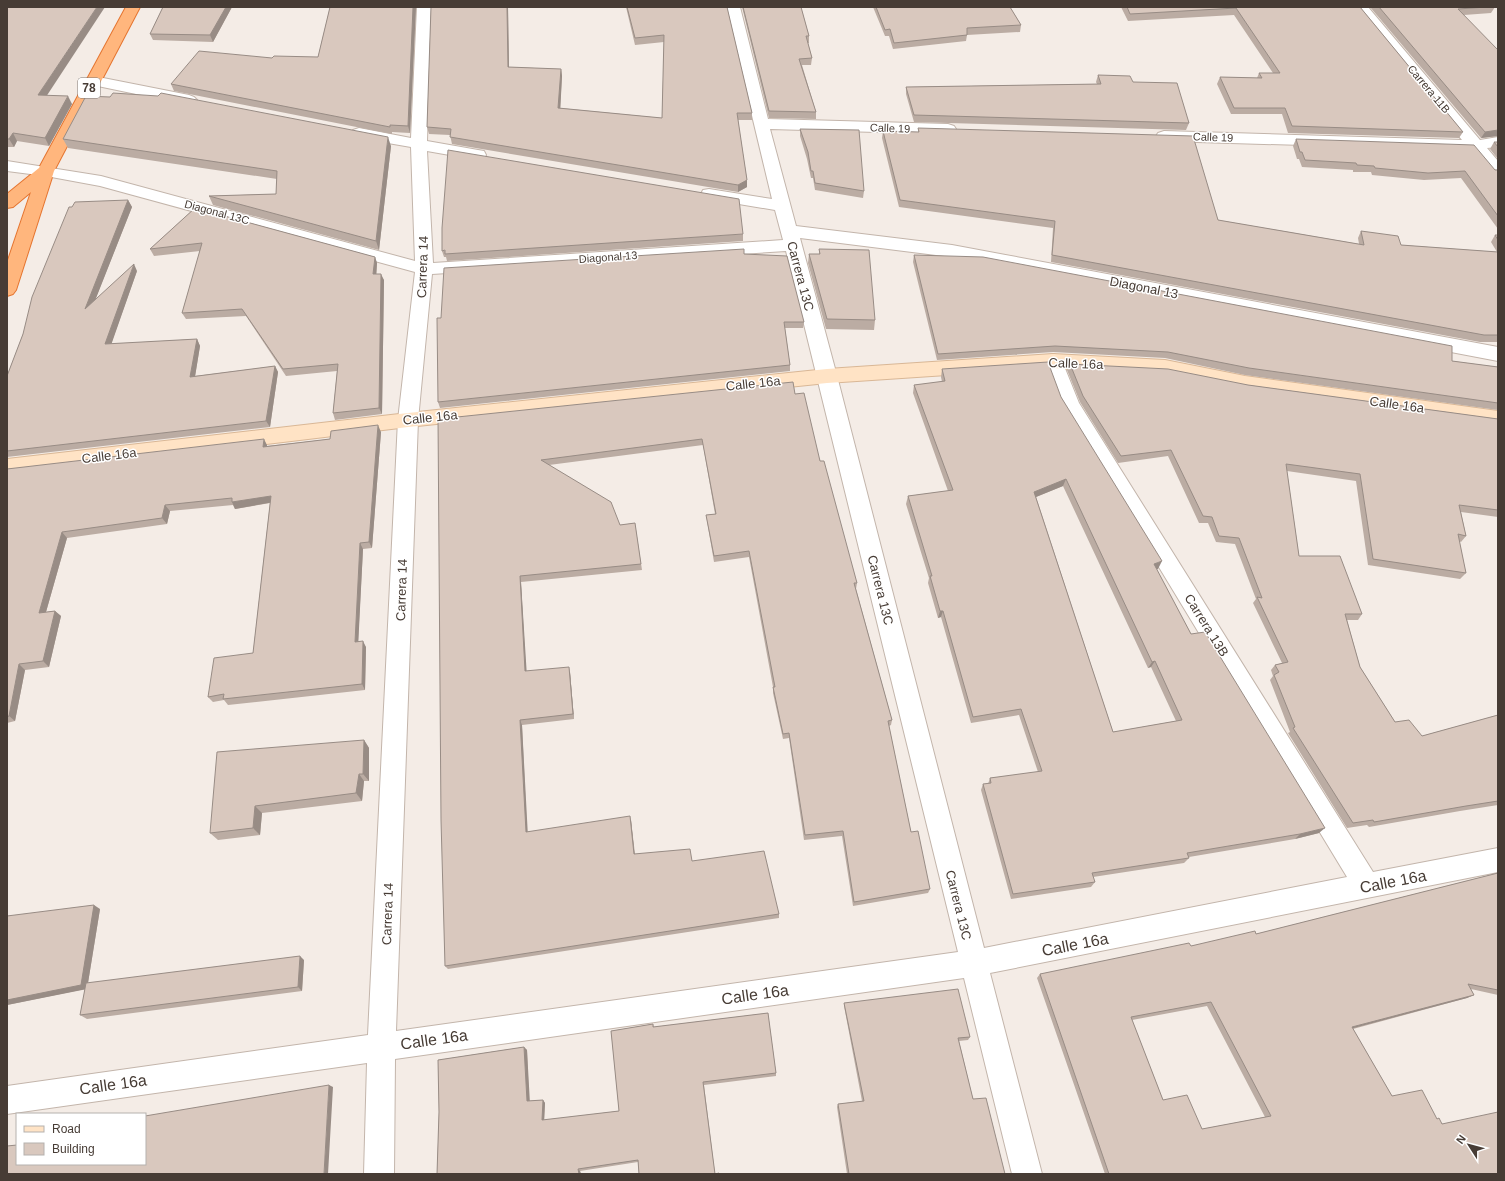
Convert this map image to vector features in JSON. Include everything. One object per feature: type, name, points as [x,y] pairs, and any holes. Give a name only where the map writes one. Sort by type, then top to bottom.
[{"type":"highway","name":"78","points":[[7,290],[46,171],[134,7]]},
{"type":"highway","name":"78","points":[[7,203],[46,171]]},
{"type":"main road","name":"Calle 16a","points":[[7,467],[408,420],[827,376],[1053,361],[1165,367],[1245,383],[1498,418]]},
{"type":"street","name":"Carrera 14","points":[[379,1174],[381,1046],[408,420],[424,269],[419,145],[424,7]]},
{"type":"street","name":"Carrera 13C","points":[[736,7],[761,124],[827,376],[1027,1174]]},
{"type":"street","name":"Carrera 11B","points":[[1360,7],[1498,172]]},
{"type":"street","points":[[93,81],[205,103]]},
{"type":"street","name":"Calle 19","points":[[761,124],[959,130]]},
{"type":"street","points":[[343,130],[490,157]]},
{"type":"street","name":"Calle 19","points":[[1150,135],[1476,145],[1498,142]]},
{"type":"street","name":"Diagonal 13C","points":[[7,166],[46,171],[101,181],[424,269]]},
{"type":"street","points":[[695,192],[783,206]]},
{"type":"street","name":"Diagonal 13","points":[[424,269],[790,238],[952,251],[1498,354]]},
{"type":"street","name":"Carrera 13B","points":[[1053,361],[1070,404],[1367,886]]},
{"type":"street","name":"Calle 16a","points":[[7,1100],[381,1046],[974,964],[1498,860]]},
{"type":"building","points":[[7,7],[97,7],[38,95],[68,96],[45,138],[13,133],[9,139],[7,139]]},
{"type":"building","points":[[163,7],[226,7],[210,35],[150,34]]},
{"type":"building","points":[[330,7],[413,7],[408,126],[390,125],[390,127],[171,84],[199,51],[272,58],[274,56],[318,57]]},
{"type":"building","points":[[431,7],[507,7],[508,67],[561,69],[558,108],[662,118],[664,35],[635,38],[627,7],[727,7],[752,113],[737,113],[747,180],[738,185],[450,137],[451,129],[427,127]]},
{"type":"building","points":[[743,7],[801,7],[809,36],[806,36],[812,58],[799,59],[816,112],[769,111]]},
{"type":"building","points":[[876,7],[1010,7],[1021,25],[967,28],[967,35],[894,43],[890,29],[885,30]]},
{"type":"building","points":[[1127,7],[1360,7],[1463,132],[1292,126],[1285,108],[1234,108],[1220,77],[1262,78],[1259,73],[1280,73],[1236,8],[1130,14]]},
{"type":"building","points":[[1379,7],[1486,7],[1458,9],[1498,50],[1498,130],[1485,132]]},
{"type":"building","points":[[1098,75],[1130,76],[1133,82],[1177,83],[1189,123],[914,115],[906,87],[1101,84]]},
{"type":"building","points":[[113,93],[158,96],[161,93],[388,137],[376,241],[209,196],[276,194],[277,171],[63,139],[86,96],[110,97]]},
{"type":"building","points":[[918,128],[1193,136],[1218,220],[1364,245],[1361,231],[1398,236],[1401,245],[1498,252],[1498,335],[1484,335],[1052,255],[1055,221],[900,200],[883,131],[919,132]]},
{"type":"building","points":[[800,129],[859,130],[864,191],[815,183],[813,171],[811,171],[808,152]]},
{"type":"building","points":[[1296,139],[1474,145],[1495,170],[1498,170],[1498,216],[1465,171],[1428,173],[1375,168],[1374,166],[1357,165],[1356,163],[1305,160],[1302,152],[1300,152]]},
{"type":"building","points":[[448,150],[739,199],[743,234],[445,254],[445,250],[442,251],[442,228]]},
{"type":"building","points":[[128,200],[85,309],[134,264],[105,344],[197,339],[190,377],[275,366],[266,421],[7,451],[7,376],[23,334],[32,297],[69,207],[72,207],[75,202]]},
{"type":"building","points":[[195,208],[375,257],[373,274],[381,274],[379,408],[333,413],[338,364],[283,369],[242,309],[182,313],[202,243],[150,249]]},
{"type":"building","points":[[744,249],[744,254],[787,256],[804,322],[784,322],[790,365],[438,402],[437,318],[441,318],[444,268]]},
{"type":"building","points":[[819,249],[869,250],[875,320],[827,319],[809,254],[820,254]]},
{"type":"building","points":[[914,255],[983,257],[1452,346],[1452,361],[1498,367],[1498,403],[1249,368],[1168,352],[1055,346],[938,354]]},
{"type":"building","points":[[1048,362],[1061,397],[1162,561],[1154,564],[1191,634],[1205,632],[1325,828],[1300,834],[1187,853],[1189,858],[1092,873],[1095,882],[1013,894],[983,784],[991,783],[990,778],[1042,771],[1021,709],[973,717],[943,611],[940,611],[930,576],[932,576],[908,496],[953,490],[914,385],[945,381],[942,369]],"holes":[[[1066,479],[1152,662],[1155,661],[1182,720],[1113,732],[1034,492]]]},
{"type":"building","points":[[1070,364],[1168,369],[1248,385],[1498,419],[1498,510],[1459,505],[1466,536],[1458,534],[1466,573],[1373,559],[1360,474],[1286,464],[1299,556],[1340,556],[1362,614],[1345,614],[1360,667],[1395,722],[1409,720],[1422,736],[1498,715],[1498,801],[1374,822],[1373,820],[1353,823],[1293,728],[1295,727],[1274,675],[1279,672],[1275,665],[1288,662],[1257,597],[1262,598],[1239,538],[1219,536],[1212,517],[1203,516],[1171,450],[1121,456],[1083,396]]},
{"type":"building","points":[[793,382],[795,394],[804,393],[820,461],[824,461],[857,583],[854,583],[892,720],[888,721],[911,832],[918,831],[930,889],[854,902],[843,831],[805,835],[789,733],[783,734],[773,687],[775,687],[749,551],[714,556],[706,515],[716,514],[702,439],[541,460],[611,502],[620,525],[635,523],[641,564],[520,576],[525,671],[569,667],[573,714],[520,720],[526,832],[630,816],[634,854],[690,849],[692,861],[764,851],[779,914],[445,966],[441,820],[438,419]]},
{"type":"building","points":[[378,425],[369,542],[360,543],[355,642],[363,641],[362,684],[223,699],[224,694],[208,697],[214,658],[253,653],[271,496],[232,502],[232,498],[165,505],[162,518],[62,532],[39,613],[55,611],[43,661],[19,664],[9,716],[7,717],[7,469],[264,439],[263,447],[330,439],[331,431]]},
{"type":"building","points":[[364,740],[363,774],[359,774],[356,793],[255,806],[253,828],[210,833],[217,752]]},
{"type":"building","points":[[1498,873],[1498,990],[1468,984],[1474,995],[1352,1027],[1392,1096],[1422,1090],[1437,1119],[1439,1118],[1442,1124],[1498,1112],[1498,1174],[1109,1174],[1040,974],[1189,943],[1191,946],[1255,931],[1256,934]],"holes":[[[1211,1002],[1271,1116],[1202,1129],[1187,1095],[1163,1100],[1131,1017]]]},
{"type":"building","points":[[94,905],[81,985],[7,1000],[7,916]]},
{"type":"building","points":[[300,956],[298,987],[80,1015],[86,983]]},
{"type":"building","points":[[958,989],[970,1037],[958,1038],[973,1099],[986,1098],[1005,1174],[849,1174],[838,1104],[864,1101],[844,1003]]},
{"type":"building","points":[[768,1013],[776,1073],[703,1082],[715,1174],[639,1174],[638,1160],[578,1169],[579,1174],[437,1174],[439,1112],[438,1060],[524,1047],[527,1101],[543,1100],[542,1120],[619,1111],[611,1031],[653,1024],[653,1027]]},
{"type":"building","points":[[329,1085],[324,1174],[7,1174],[7,1146],[16,1145],[16,1165],[146,1165],[146,1116]]}]
